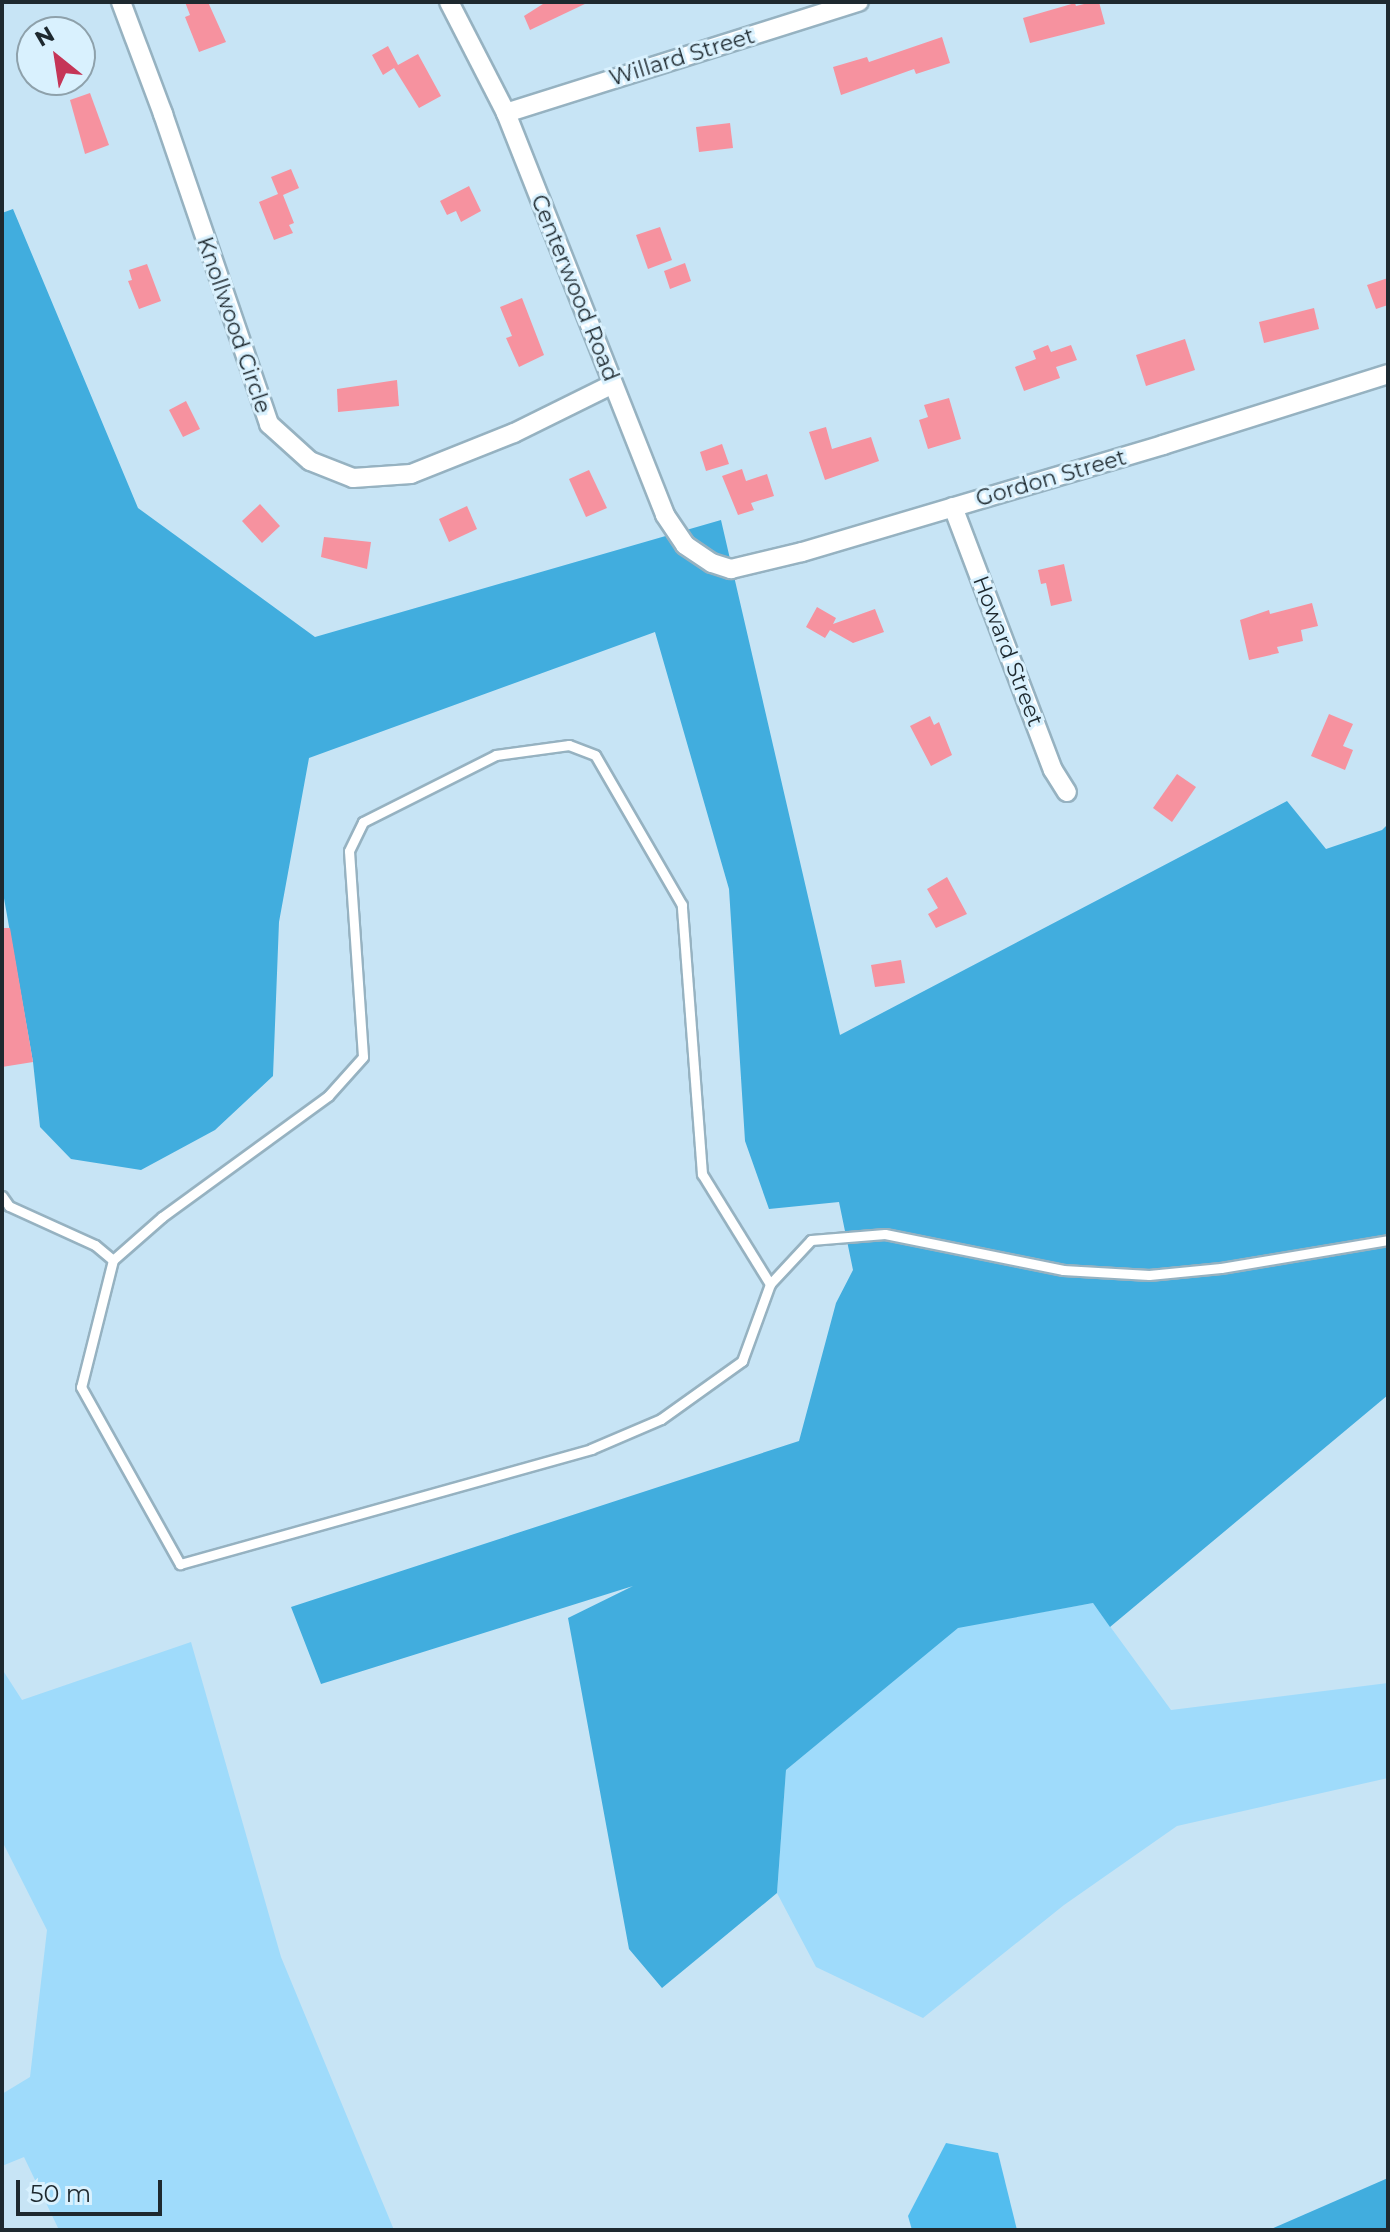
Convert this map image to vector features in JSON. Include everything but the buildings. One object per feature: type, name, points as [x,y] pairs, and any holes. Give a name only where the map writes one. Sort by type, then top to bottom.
[{"type":"street","name":"Knollwood Circle","points":[[121,2],[163,114],[269,424],[310,461],[353,478],[411,474],[514,433],[613,384]]},
{"type":"street","name":"Centerwood Road","points":[[449,2],[506,113],[665,515],[685,545],[712,563]]},
{"type":"street","name":"Willard Street","points":[[506,113],[859,2]]},
{"type":"street","name":"Gordon Street","points":[[712,563],[731,569],[752,565],[1163,445],[1388,374]]},
{"type":"street","name":"Howard Street","points":[[953,507],[1053,770],[1067,792]]},
{"type":"lane","points":[[770,1284],[702,1174],[682,905],[595,755],[569,745],[496,755],[363,822],[349,851],[363,1057],[328,1096],[162,1217],[113,1260],[81,1387],[180,1564],[591,1449],[661,1419],[742,1361],[770,1284],[811,1240],[885,1234],[1063,1270],[1149,1275],[1221,1268],[1388,1240]]},
{"type":"lane","points":[[2,1196],[9,1206],[95,1245],[113,1260]]},
{"type":"shaded area","points":[[13,209],[138,508],[315,637],[721,520],[840,1035],[1287,801],[1326,849],[1382,830],[1388,824],[1388,1395],[1110,1627],[1093,1603],[958,1628],[786,1770],[777,1893],[662,1988],[629,1949],[568,1618],[633,1586],[321,1684],[291,1607],[799,1441],[836,1303],[853,1270],[839,1202],[769,1209],[745,1141],[729,889],[655,632],[309,758],[279,922],[273,1076],[215,1130],[141,1170],[71,1159],[40,1127],[33,1062],[2,887],[2,213]]},
{"type":"shaded area","points":[[1093,1603],[1171,1710],[1388,1683],[1388,1778],[1177,1826],[1064,1905],[923,2018],[816,1967],[777,1893],[786,1770],[958,1627]]},
{"type":"shaded area","points":[[191,1642],[281,1957],[394,2230],[59,2230],[24,2157],[2,2166],[2,2094],[30,2077],[47,1930],[2,1841],[2,1669],[22,1700]]},
{"type":"shaded area","points":[[946,2143],[998,2153],[1017,2230],[912,2230],[908,2216]]},
{"type":"shaded area","points":[[1388,2178],[1388,2230],[1269,2230]]}]
